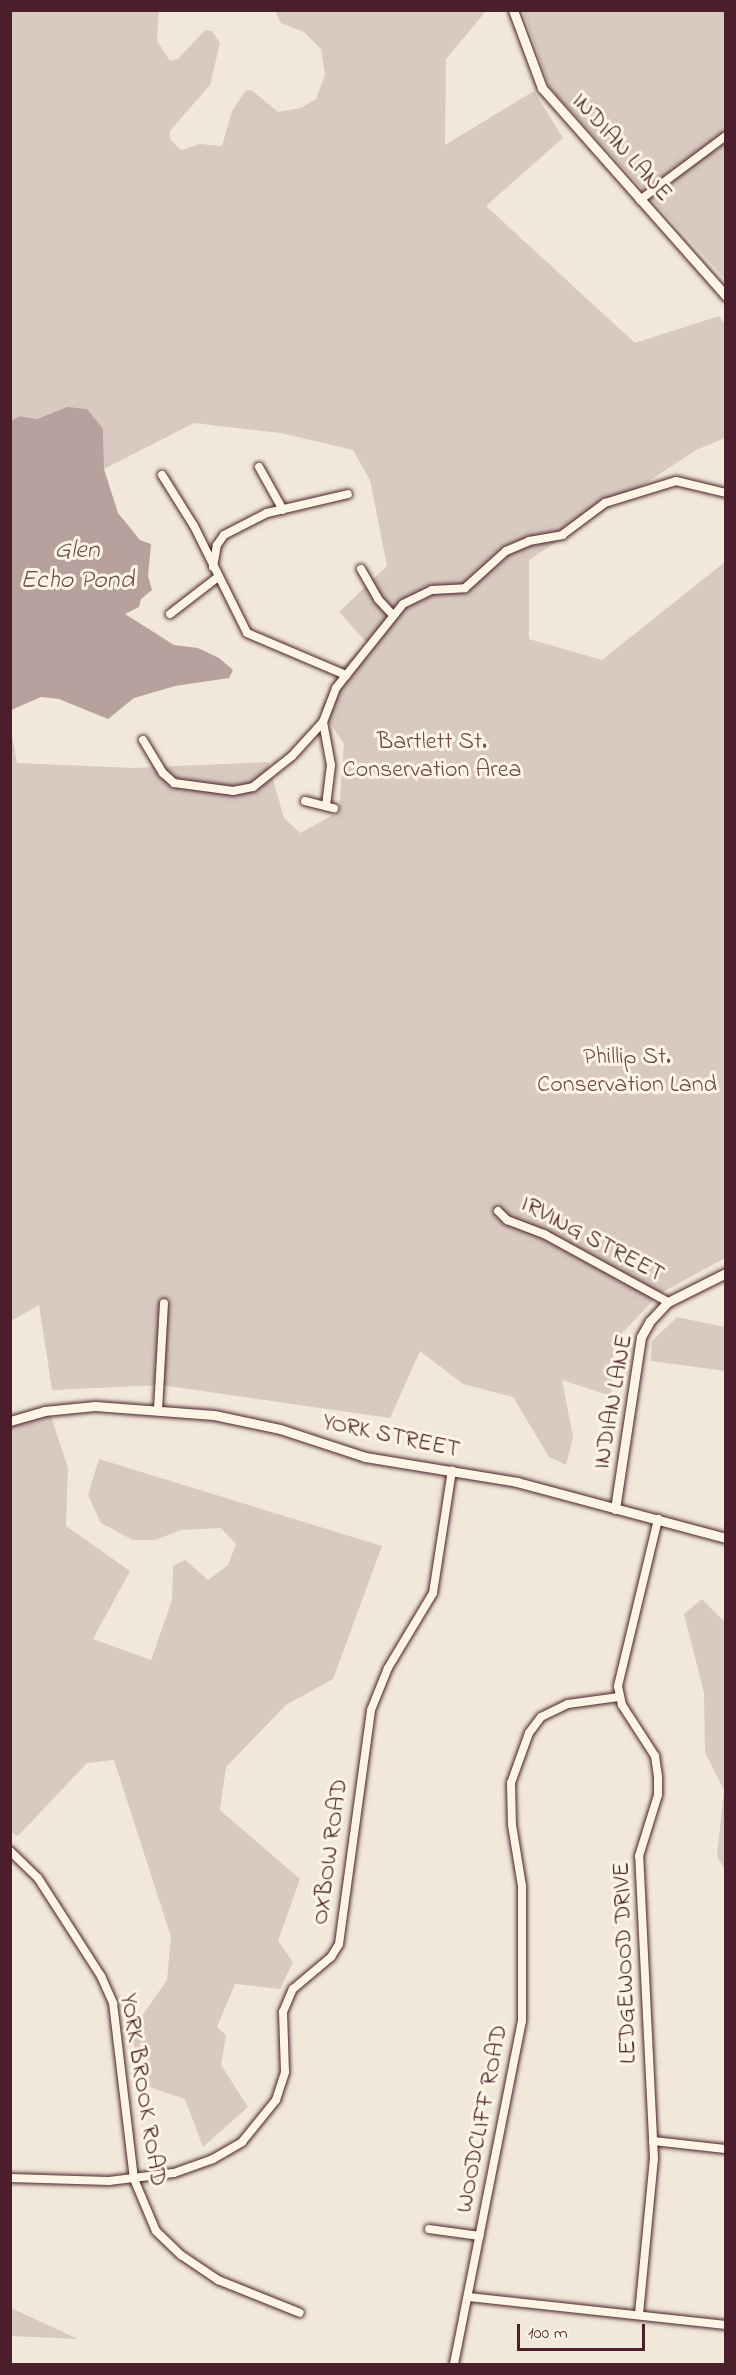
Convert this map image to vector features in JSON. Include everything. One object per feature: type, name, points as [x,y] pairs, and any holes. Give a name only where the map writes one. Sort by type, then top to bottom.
[{"type":"street","name":"INDIAN LANE","points":[[513,10],[542,88],[726,296]]},
{"type":"street","points":[[640,200],[726,136]]},
{"type":"street","points":[[259,467],[283,510]]},
{"type":"street","points":[[162,475],[194,526],[247,633],[346,675]]},
{"type":"street","points":[[142,740],[163,773],[174,783],[239,791],[264,779],[323,722],[336,688],[363,658],[392,614],[417,595],[465,588],[506,551],[529,541],[562,535],[605,503],[676,481],[726,494]]},
{"type":"street","points":[[213,567],[217,545],[224,535],[267,513],[348,495]]},
{"type":"street","points":[[362,569],[378,599],[392,614]]},
{"type":"street","points":[[170,614],[219,577]]},
{"type":"street","points":[[304,801],[330,807],[331,765],[323,722]]},
{"type":"street","name":"IRVING STREET","points":[[498,1211],[668,1302]]},
{"type":"street","name":"INDIAN LANE","points":[[615,1509],[641,1337],[650,1321],[668,1302],[726,1273]]},
{"type":"street","points":[[158,1410],[164,1303]]},
{"type":"street","name":"YORK STREET","points":[[10,1421],[82,1407],[158,1410],[256,1423],[365,1457],[517,1482],[726,1538]]},
{"type":"street","name":"OXBOW ROAD","points":[[10,2178],[134,2179],[174,2173],[213,2160],[242,2142],[276,2100],[285,2072],[283,2012],[293,1989],[331,1957],[339,1944],[371,1710],[388,1668],[433,1593],[452,1470]]},
{"type":"street","points":[[619,1697],[622,1660],[658,1519]]},
{"type":"street","name":"LEDGEWOOD DRIVE","points":[[619,1697],[655,1756],[658,1777],[658,1796],[639,1856],[653,2140],[639,2314]]},
{"type":"street","name":"WOODCLIFF ROAD","points":[[454,2364],[522,2021],[522,1886],[512,1825],[512,1784],[529,1733],[541,1717],[568,1704],[619,1697]]},
{"type":"street","name":"YORK BROOK ROAD","points":[[10,1851],[38,1878],[95,1966],[113,2003],[134,2179],[156,2231],[181,2255],[218,2280],[300,2313]]},
{"type":"street","points":[[653,2140],[726,2149]]},
{"type":"street","points":[[429,2229],[480,2236]]},
{"type":"street","points":[[468,2297],[726,2325]]},
{"type":"green space","points":[[11,11],[159,11],[157,41],[170,61],[178,59],[205,30],[212,31],[220,43],[210,85],[170,131],[170,139],[181,150],[200,144],[222,146],[232,111],[246,90],[253,91],[278,112],[301,108],[316,99],[325,75],[321,49],[304,32],[281,23],[275,11],[486,11],[446,59],[445,145],[534,91],[563,138],[486,206],[635,343],[719,316],[725,325],[725,438],[696,450],[529,560],[529,639],[602,660],[726,561],[725,1258],[659,1294],[614,1342],[611,1396],[562,1380],[573,1437],[566,1465],[549,1457],[513,1397],[463,1384],[420,1351],[390,1418],[161,1385],[52,1390],[39,1305],[11,1321],[10,724],[17,763],[134,768],[268,762],[284,818],[300,833],[339,812],[344,744],[321,709],[342,667],[367,643],[339,612],[387,566],[370,480],[353,450],[281,433],[194,423],[104,469],[103,429],[67,407],[37,419],[19,416],[11,421]]},
{"type":"green space","points":[[523,11],[725,11],[725,279],[550,88]]},
{"type":"green space","points":[[677,1317],[725,1327],[725,1371],[651,1361],[652,1341]]},
{"type":"green space","points":[[49,1410],[68,1468],[66,1526],[130,1571],[93,1639],[151,1660],[172,1600],[173,1566],[185,1560],[208,1580],[228,1565],[236,1544],[221,1528],[181,1530],[155,1540],[133,1540],[101,1523],[88,1495],[99,1459],[382,1546],[333,1679],[286,1705],[226,1767],[220,1810],[300,1879],[278,1941],[293,1962],[280,1989],[235,1984],[217,2027],[226,2035],[221,2065],[248,2107],[203,2147],[185,2099],[143,2085],[131,2032],[167,1980],[171,1937],[114,1760],[87,1763],[18,1836],[11,1832],[10,1421]]},
{"type":"green space","points":[[702,1599],[725,1622],[725,1870],[717,1856],[724,1790],[705,1752],[704,1693],[684,1614]]},
{"type":"green space","points":[[11,2308],[78,2339],[11,2336]]},
{"type":"water","name":"Glen Echo Pond","points":[[67,407],[87,409],[103,429],[104,469],[118,513],[140,540],[151,544],[148,576],[152,590],[141,599],[139,607],[125,614],[174,645],[198,648],[219,658],[233,670],[229,678],[175,686],[134,698],[108,719],[59,699],[41,697],[11,710],[11,421],[19,416],[37,419]]},
{"type":"park label","name":"Bartlett St. Conservation Area","points":[[432,757]]},
{"type":"park label","name":"Phillip St. Conservation Land","points":[[627,1072]]}]
